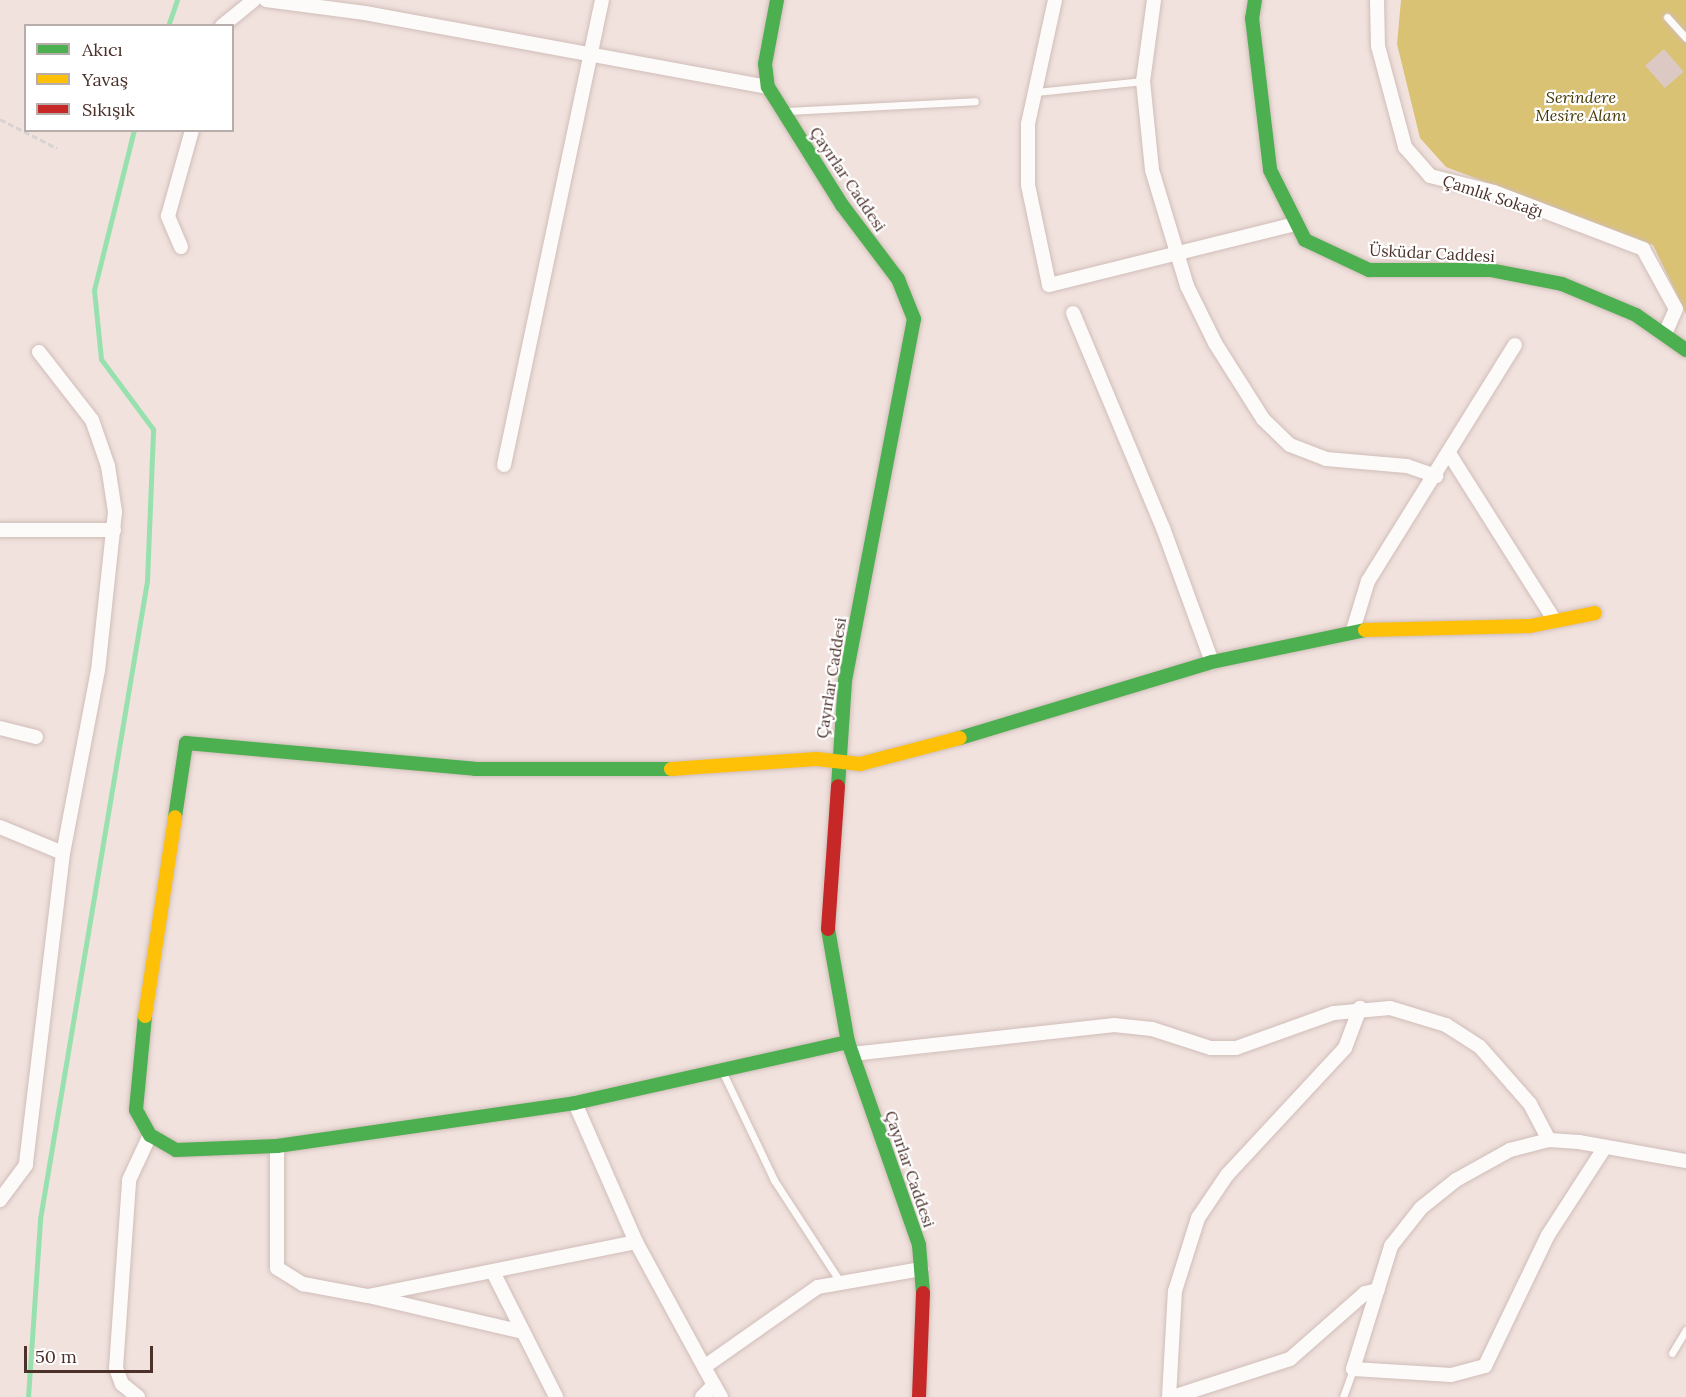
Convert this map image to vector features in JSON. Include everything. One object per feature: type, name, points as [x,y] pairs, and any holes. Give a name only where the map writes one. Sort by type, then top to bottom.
[{"type":"street","points":[[225,24],[255,0]]},
{"type":"street","points":[[266,0],[365,6],[591,54],[768,87]]},
{"type":"street","points":[[504,465],[602,0]]},
{"type":"street","name":"Çayırlar Caddesi","points":[[777,0],[765,64],[768,87],[782,111],[898,279],[914,319],[845,681],[836,761],[828,932],[850,1048],[919,1245],[921,1269],[919,1397]]},
{"type":"street","points":[[1056,0],[1028,124],[1028,185],[1049,285],[1295,225]]},
{"type":"street","points":[[1154,0],[1143,81],[1152,170],[1176,254],[1215,343],[1280,438],[1314,456],[1407,466],[1436,476]]},
{"type":"street","name":"Üsküdar Caddesi","points":[[1255,0],[1252,18],[1270,170],[1295,225],[1305,240],[1369,270],[1490,270],[1562,284],[1665,334],[1686,350]]},
{"type":"street","name":"Çamlık Sokağı","points":[[1377,0],[1377,46],[1405,147],[1430,176],[1494,192],[1643,249],[1676,309],[1665,334]]},
{"type":"street","points":[[181,247],[168,216],[191,132]]},
{"type":"street","points":[[1073,313],[1164,528],[1212,662]]},
{"type":"street","points":[[1353,630],[1368,581],[1450,455],[1515,345]]},
{"type":"street","points":[[0,1200],[26,1165],[63,853],[98,670],[114,530],[108,466],[92,420],[39,352]]},
{"type":"street","points":[[1450,455],[1555,621]]},
{"type":"street","points":[[0,530],[114,530]]},
{"type":"street","points":[[1549,1140],[1511,1079],[1463,1035],[1409,1011],[1360,1008],[1236,1048],[1211,1048],[1152,1029],[1114,1025],[850,1048],[720,1068],[575,1102],[277,1146],[176,1150],[150,1135],[136,1110],[136,1054],[186,743],[475,769],[712,769],[836,761],[860,764],[1011,725],[1212,662],[1353,630],[1555,621],[1594,613]]},
{"type":"street","points":[[0,728],[36,737]]},
{"type":"street","points":[[0,827],[63,853]]},
{"type":"street","points":[[1360,1008],[1345,1048],[1227,1175],[1194,1226],[1175,1291],[1171,1397],[1290,1359],[1365,1293],[1378,1290]]},
{"type":"street","points":[[575,1102],[636,1242],[717,1391],[702,1397]]},
{"type":"street","points":[[138,1397],[122,1384],[116,1368],[129,1180],[150,1135]]},
{"type":"street","points":[[1605,1147],[1548,1235],[1485,1366],[1451,1375],[1353,1369],[1391,1246],[1436,1194],[1510,1150],[1549,1140],[1605,1147],[1686,1161]]},
{"type":"street","points":[[277,1146],[277,1268],[303,1284],[368,1296],[523,1332]]},
{"type":"street","points":[[368,1296],[494,1274],[636,1242]]},
{"type":"street","points":[[704,1367],[779,1311],[839,1280],[921,1269]]},
{"type":"street","points":[[494,1274],[556,1397]]},
{"type":"lane","points":[[1667,17],[1686,38]]},
{"type":"lane","points":[[1036,92],[1143,81]]},
{"type":"lane","points":[[782,111],[975,101]]},
{"type":"lane","points":[[720,1068],[769,1170],[839,1280]]},
{"type":"lane","points":[[1672,1353],[1686,1330]]},
{"type":"lane","points":[[1343,1397],[1353,1369]]},
{"type":"path","points":[[0,119],[24,131]]},
{"type":"path","points":[[26,132],[57,147]]},
{"type":"green space","name":"Serindere Mesire Alanı","points":[[1401,0],[1686,0],[1686,314],[1653,245],[1446,167],[1420,138],[1397,44]]},
{"type":"building","points":[[1664,49],[1684,72],[1665,88],[1645,65]]},
{"type":"waterway","points":[[169,24],[177,0]]},
{"type":"waterway","points":[[28,1397],[40,1219],[147,581],[153,429],[101,359],[94,290],[134,132]]},
{"type":"traffic: fast","points":[[777,0],[765,64],[768,87],[842,205],[898,279],[914,319],[845,681],[838,786]]},
{"type":"traffic: fast","points":[[1255,0],[1252,18],[1270,170],[1305,240],[1369,270],[1490,270],[1562,284],[1636,315],[1686,350]]},
{"type":"traffic: fast","points":[[960,738],[1212,662],[1365,630]]},
{"type":"traffic: fast","points":[[175,817],[186,743],[475,769],[671,769]]},
{"type":"traffic: fast","points":[[828,929],[848,1042],[919,1245],[923,1293]]},
{"type":"traffic: fast","points":[[145,1016],[136,1110],[150,1135],[176,1150],[277,1146],[575,1103],[848,1042]]},
{"type":"traffic: slow","points":[[1365,630],[1530,626],[1595,613]]},
{"type":"traffic: slow","points":[[671,769],[817,759],[860,764],[960,738]]},
{"type":"traffic: slow","points":[[145,1016],[175,817]]},
{"type":"traffic: jam","points":[[828,929],[838,786]]},
{"type":"traffic: jam","points":[[919,1397],[923,1293]]}]
